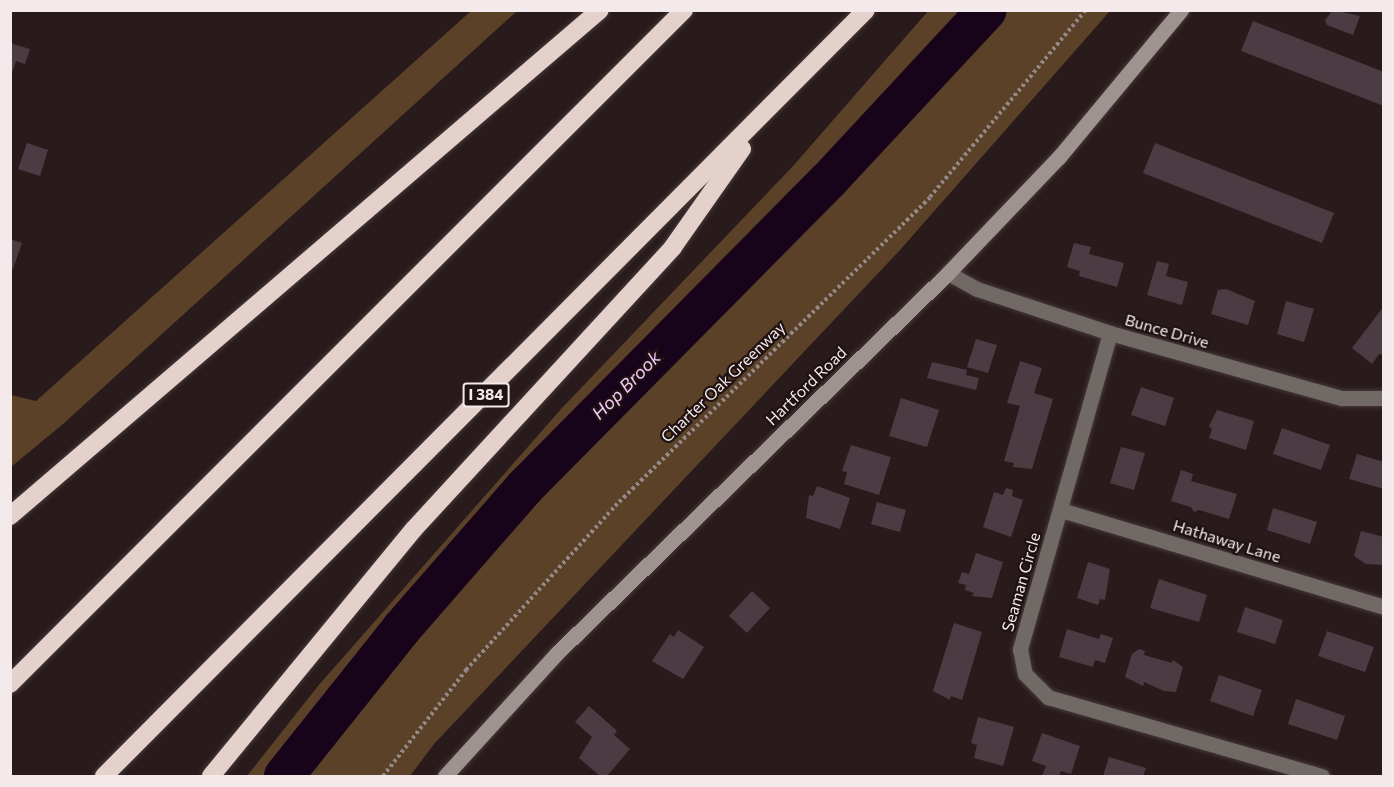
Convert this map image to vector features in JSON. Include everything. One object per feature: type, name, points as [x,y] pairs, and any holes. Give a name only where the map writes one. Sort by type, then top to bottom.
[{"type":"highway","points":[[10,516],[600,10]]},
{"type":"highway","points":[[10,684],[684,10]]},
{"type":"highway","name":"I 384","points":[[104,777],[758,122],[866,10]]},
{"type":"highway","points":[[211,777],[414,529],[673,247],[719,186],[758,122]]},
{"type":"main road","name":"Hartford Road","points":[[445,777],[557,653],[948,273],[1059,157],[1181,10]]},
{"type":"street","name":"Bunce Drive","points":[[948,273],[977,289],[1110,333],[1342,398],[1383,398]]},
{"type":"street","name":"Seaman Circle","points":[[1110,333],[1020,649],[1025,674],[1048,697],[1322,777]]},
{"type":"street","name":"Hathaway Lane","points":[[1061,510],[1383,607]]},
{"type":"path","name":"Charter Oak Greenway","points":[[382,777],[466,670],[615,506],[930,197],[1086,10]]},
{"type":"shaded area","points":[[929,10],[1110,11],[900,250],[434,744],[410,776],[247,776],[318,686],[562,408],[794,165]]},
{"type":"shaded area","points":[[471,11],[517,11],[63,424],[11,467],[11,395],[36,401]]},
{"type":"building","points":[[1333,10],[1360,16],[1353,35],[1327,25],[1325,20]]},
{"type":"building","points":[[1253,21],[1384,72],[1384,106],[1241,51]]},
{"type":"building","points":[[10,43],[30,49],[25,64],[16,61],[11,76]]},
{"type":"building","points":[[27,143],[48,150],[40,176],[18,169]]},
{"type":"building","points":[[1155,143],[1334,213],[1322,243],[1143,173]]},
{"type":"building","points":[[10,239],[22,243],[13,269],[10,268]]},
{"type":"building","points":[[1074,243],[1091,247],[1089,254],[1124,263],[1117,287],[1079,276],[1080,271],[1067,267]]},
{"type":"building","points":[[1157,261],[1169,264],[1166,276],[1188,282],[1182,305],[1147,295]]},
{"type":"building","points":[[1226,289],[1255,301],[1248,325],[1211,314],[1218,290]]},
{"type":"building","points":[[1286,301],[1314,309],[1304,342],[1277,334]]},
{"type":"building","points":[[1384,306],[1384,355],[1379,354],[1372,364],[1352,348]]},
{"type":"building","points":[[976,339],[997,345],[988,373],[967,367]]},
{"type":"building","points":[[1020,361],[1042,368],[1034,393],[1053,399],[1032,469],[1013,467],[1014,463],[1004,461],[1020,406],[1007,403]]},
{"type":"building","points":[[932,362],[967,370],[966,375],[979,378],[976,390],[927,378]]},
{"type":"building","points":[[1141,387],[1174,398],[1165,426],[1131,415]]},
{"type":"building","points":[[901,398],[939,410],[927,447],[889,436]]},
{"type":"building","points":[[1217,410],[1254,421],[1246,450],[1209,438],[1212,429],[1209,426]]},
{"type":"building","points":[[1282,428],[1330,445],[1321,470],[1273,454]]},
{"type":"building","points":[[851,445],[891,457],[879,495],[844,484],[847,472],[842,471]]},
{"type":"building","points":[[1121,447],[1145,453],[1134,490],[1110,483]]},
{"type":"building","points":[[1357,454],[1384,462],[1384,489],[1349,479]]},
{"type":"building","points":[[1181,470],[1193,474],[1191,481],[1237,494],[1229,519],[1199,510],[1194,512],[1191,507],[1171,501]]},
{"type":"building","points":[[817,486],[850,498],[840,529],[806,518],[809,495],[813,496]]},
{"type":"building","points":[[1006,488],[1013,490],[1012,496],[1023,500],[1011,537],[983,527],[994,492],[1003,495]]},
{"type":"building","points":[[877,502],[906,510],[900,532],[871,524]]},
{"type":"building","points":[[1273,508],[1317,522],[1310,544],[1267,530]]},
{"type":"building","points":[[1361,531],[1384,537],[1384,565],[1366,564],[1354,556]]},
{"type":"building","points":[[976,553],[1003,562],[992,598],[972,596],[974,593],[965,590],[966,585],[958,583],[962,572],[969,574]]},
{"type":"building","points":[[1088,562],[1110,569],[1105,600],[1100,599],[1098,605],[1077,598]]},
{"type":"building","points":[[1159,579],[1207,595],[1199,622],[1150,608]]},
{"type":"building","points":[[752,591],[770,608],[747,633],[729,616]]},
{"type":"building","points":[[1245,607],[1283,620],[1275,644],[1237,632]]},
{"type":"building","points":[[954,623],[982,632],[962,700],[951,696],[950,700],[933,691]]},
{"type":"building","points":[[1067,629],[1099,639],[1101,634],[1113,638],[1105,663],[1095,660],[1093,667],[1059,657]]},
{"type":"building","points":[[678,630],[704,647],[683,679],[652,661],[670,634],[674,637]]},
{"type":"building","points":[[1327,631],[1374,647],[1365,672],[1318,656]]},
{"type":"building","points":[[1139,649],[1145,651],[1144,655],[1172,663],[1173,660],[1183,667],[1176,692],[1164,691],[1144,682],[1143,686],[1125,677],[1132,654]]},
{"type":"building","points":[[1219,675],[1262,690],[1253,716],[1210,701]]},
{"type":"building","points":[[1296,699],[1345,716],[1337,740],[1288,724]]},
{"type":"building","points":[[589,706],[617,731],[614,735],[630,749],[607,776],[600,776],[579,758],[592,737],[575,722]]},
{"type":"building","points":[[978,717],[1014,727],[1003,766],[974,758],[977,745],[971,743]]},
{"type":"building","points":[[1042,733],[1080,746],[1071,774],[1061,771],[1059,776],[1042,776],[1046,766],[1032,761]]},
{"type":"building","points":[[1109,757],[1146,768],[1143,776],[1103,776]]},
{"type":"waterway","name":"Hop Brook","points":[[284,776],[402,628],[524,488],[828,181],[987,10]]}]
